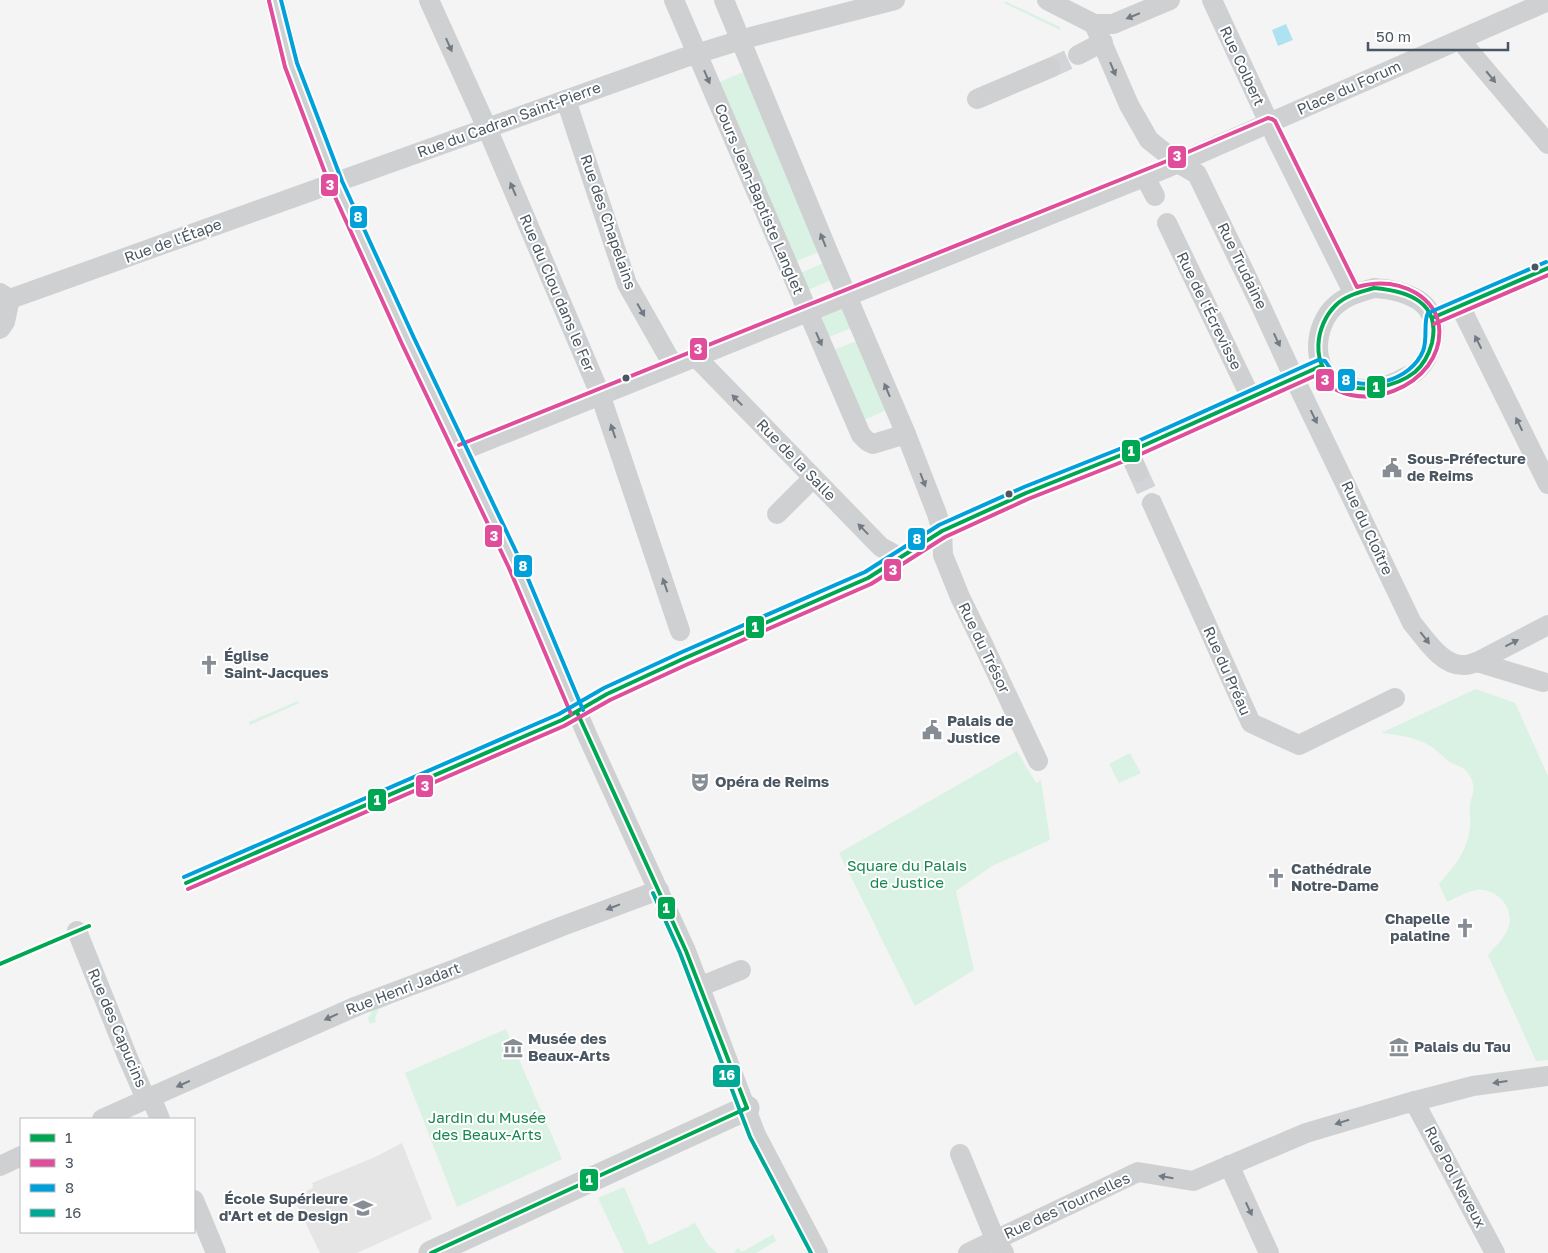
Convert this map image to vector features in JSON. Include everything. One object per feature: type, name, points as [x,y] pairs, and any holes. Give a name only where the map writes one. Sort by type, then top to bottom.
[{"type":"street","points":[[275,0],[291,65],[336,182],[408,341],[515,565],[577,712],[686,951],[756,1135],[818,1253]]},
{"type":"street","name":"Rue du Clou dans le Fer","points":[[430,0],[487,128],[600,394],[680,631]]},
{"type":"street","name":"Cours Jean-Baptiste Langlet","points":[[674,0],[690,55],[808,312],[861,435],[873,444],[906,434]]},
{"type":"street","points":[[724,0],[906,434],[942,531],[1026,493],[1129,452],[1321,366]]},
{"type":"street","name":"Rue du Cadran Saint-Pierre","points":[[336,182],[690,55],[895,0]]},
{"type":"street","points":[[1047,0],[1094,24],[1113,24],[1170,0]]},
{"type":"street","name":"Rue Colbert","points":[[1212,0],[1269,124],[1354,294]]},
{"type":"street","name":"Place du Forum","points":[[461,450],[1145,177],[1546,1]]},
{"type":"street","points":[[1094,24],[1129,105],[1149,140],[1178,163]]},
{"type":"street","points":[[1460,40],[1548,144]]},
{"type":"street","points":[[1078,55],[1103,42]]},
{"type":"street","points":[[977,99],[1050,68]]},
{"type":"street","name":"Rue des Chapelains","points":[[566,100],[627,284],[673,365]]},
{"type":"street","name":"Rue Trudaine","points":[[1178,163],[1197,174],[1295,378]]},
{"type":"street","points":[[1145,177],[1155,196]]},
{"type":"street","name":"Rue de l'Étape","points":[[5,296],[336,182]]},
{"type":"street","name":"Rue de l'Écrevisse","points":[[1167,224],[1251,398]]},
{"type":"street","points":[[1432,318],[1548,268]]},
{"type":"street","points":[[1374,288],[1391,289],[1422,303],[1432,318],[1434,339],[1428,356],[1416,371],[1393,385],[1370,390],[1349,388],[1332,380],[1321,366],[1318,350],[1319,336],[1326,318],[1336,305],[1354,294],[1374,288]]},
{"type":"street","points":[[0,329],[6,322],[5,296]]},
{"type":"street","points":[[1460,306],[1548,484]]},
{"type":"street","name":"Rue de la Salle","points":[[695,356],[881,547],[901,558]]},
{"type":"street","name":"Rue du Cloître","points":[[1295,378],[1412,623],[1437,654],[1456,664],[1465,665],[1477,662]]},
{"type":"street","points":[[1129,452],[1138,472]]},
{"type":"street","points":[[777,514],[813,478]]},
{"type":"street","name":"Rue du Préau","points":[[1154,508],[1251,723],[1299,745],[1395,698]]},
{"type":"street","name":"Rue du Trésor","points":[[942,531],[942,551],[960,597],[1038,761]]},
{"type":"street","points":[[1477,662],[1548,625]]},
{"type":"street","points":[[1477,662],[1546,681]]},
{"type":"street","name":"Rue Henri Jadart","points":[[104,1118],[356,1006],[659,890]]},
{"type":"street","name":"Rue des Capucins","points":[[77,931],[128,1058],[159,1118]]},
{"type":"street","points":[[699,987],[741,970]]},
{"type":"street","points":[[1269,1253],[1229,1165],[1306,1133],[1414,1101],[1473,1086],[1548,1076]]},
{"type":"street","name":"Rue Pol Neveux","points":[[1414,1101],[1495,1253]]},
{"type":"street","points":[[431,1253],[747,1108]]},
{"type":"street","points":[[960,1154],[1000,1246]]},
{"type":"street","points":[[0,1166],[20,1156]]},
{"type":"street","name":"Rue des Tournelles","points":[[968,1253],[1000,1246],[1138,1172],[1193,1180],[1229,1165]]},
{"type":"street","points":[[195,1202],[216,1253]]},
{"type":"shaded area","name":"École Supérieure d'Art et de Design","points":[[402,1143],[432,1219],[357,1253],[320,1253],[293,1197],[313,1188],[312,1183],[375,1157]]},
{"type":"green space","points":[[1005,1],[1060,27],[1060,30],[1004,3]]},
{"type":"green space","points":[[746,71],[824,250],[794,262],[717,83]]},
{"type":"green space","points":[[828,261],[835,278],[806,291],[798,274]]},
{"type":"green space","points":[[847,303],[856,326],[827,338],[817,315]]},
{"type":"green space","points":[[861,339],[891,408],[862,421],[831,351]]},
{"type":"green space","points":[[1476,689],[1515,703],[1548,776],[1548,1060],[1536,1061],[1488,955],[1508,930],[1510,919],[1506,906],[1497,896],[1484,890],[1469,892],[1447,902],[1439,884],[1455,865],[1469,835],[1473,788],[1469,774],[1463,768],[1450,762],[1420,741],[1381,733]]},
{"type":"green space","points":[[298,701],[299,703],[250,725],[249,722]]},
{"type":"green space","name":"Square du Palais de Justice","points":[[1017,751],[1036,783],[1041,780],[1050,840],[992,866],[956,891],[974,970],[915,1006],[839,853]]},
{"type":"green space","points":[[1130,753],[1141,773],[1119,783],[1109,764]]},
{"type":"green space","points":[[386,999],[389,1005],[379,1009],[375,1018],[376,1022],[370,1024],[368,1018],[376,1004]]},
{"type":"green space","name":"Jardin du Musée des Beaux-Arts","points":[[506,1029],[562,1159],[457,1207],[405,1073]]},
{"type":"green space","points":[[624,1187],[649,1245],[695,1223],[708,1245],[717,1253],[624,1253],[598,1198]]},
{"type":"green space","points":[[773,1234],[776,1241],[756,1253],[734,1253],[738,1248],[744,1251]]},
{"type":"water","points":[[1286,24],[1293,40],[1278,46],[1272,30]]},
{"type":"tunnel","points":[[1050,68],[1078,55]]},
{"type":"tunnel","points":[[1138,472],[1152,503]]},
{"type":"transit line","name":"8","points":[[281,0],[297,63],[342,181],[414,338],[521,562],[583,710]]},
{"type":"transit line","name":"3","points":[[269,1],[285,67],[330,186],[402,344],[509,568],[571,714]]},
{"type":"transit line","name":"3","points":[[188,889],[564,726],[610,700],[871,584],[945,537],[1028,499],[1132,458],[1319,374],[1334,388],[1352,395],[1373,396],[1394,391],[1413,381],[1428,366],[1437,348],[1439,326],[1434,311],[1428,303],[1409,289],[1380,283],[1357,287],[1275,121],[1268,118],[1162,163],[459,445]]},
{"type":"transit line","name":"8","points":[[184,877],[559,714],[604,688],[865,572],[939,525],[1024,487],[1127,446],[1318,360],[1325,361],[1336,375],[1349,381],[1373,383],[1398,377],[1417,361],[1423,351],[1428,313],[1546,262]]},
{"type":"transit line","name":"1","points":[[1432,318],[1548,268]]},
{"type":"transit line","name":"3","points":[[1434,324],[1548,275]]},
{"type":"transit line","name":"1","points":[[1374,288],[1399,292],[1410,296],[1427,308],[1432,318],[1432,343],[1423,363],[1415,372],[1407,377],[1388,385],[1357,388],[1339,383],[1329,376],[1319,357],[1320,334],[1323,323],[1336,305],[1354,294],[1374,288]]},
{"type":"transit line","name":"1","points":[[186,883],[562,720],[607,694],[868,578],[942,531],[1026,493],[1129,452],[1321,366]]},
{"type":"transit line","name":"1","points":[[577,712],[686,951],[747,1108]]},
{"type":"transit line","name":"16","points":[[653,893],[680,953],[750,1137],[811,1253]]},
{"type":"transit line","name":"1","points":[[0,964],[89,926]]},
{"type":"transit line","name":"1","points":[[431,1253],[747,1108]]},
{"type":"place","name":"Sous-Préfecture de Reims","points":[[1392,468]]},
{"type":"place","name":"Église Saint-Jacques","points":[[209,665]]},
{"type":"place","name":"Palais de Justice","points":[[932,730]]},
{"type":"place","name":"Opéra de Reims","points":[[700,782]]},
{"type":"place","name":"Cathédrale Notre-Dame","points":[[1276,878]]},
{"type":"place","name":"Chapelle palatine","points":[[1465,928]]},
{"type":"place","name":"Palais du Tau","points":[[1399,1047]]},
{"type":"place","name":"Musée des Beaux-Arts","points":[[513,1048]]},
{"type":"place","name":"École Supérieure d'Art et de Design","points":[[363,1208]]}]
